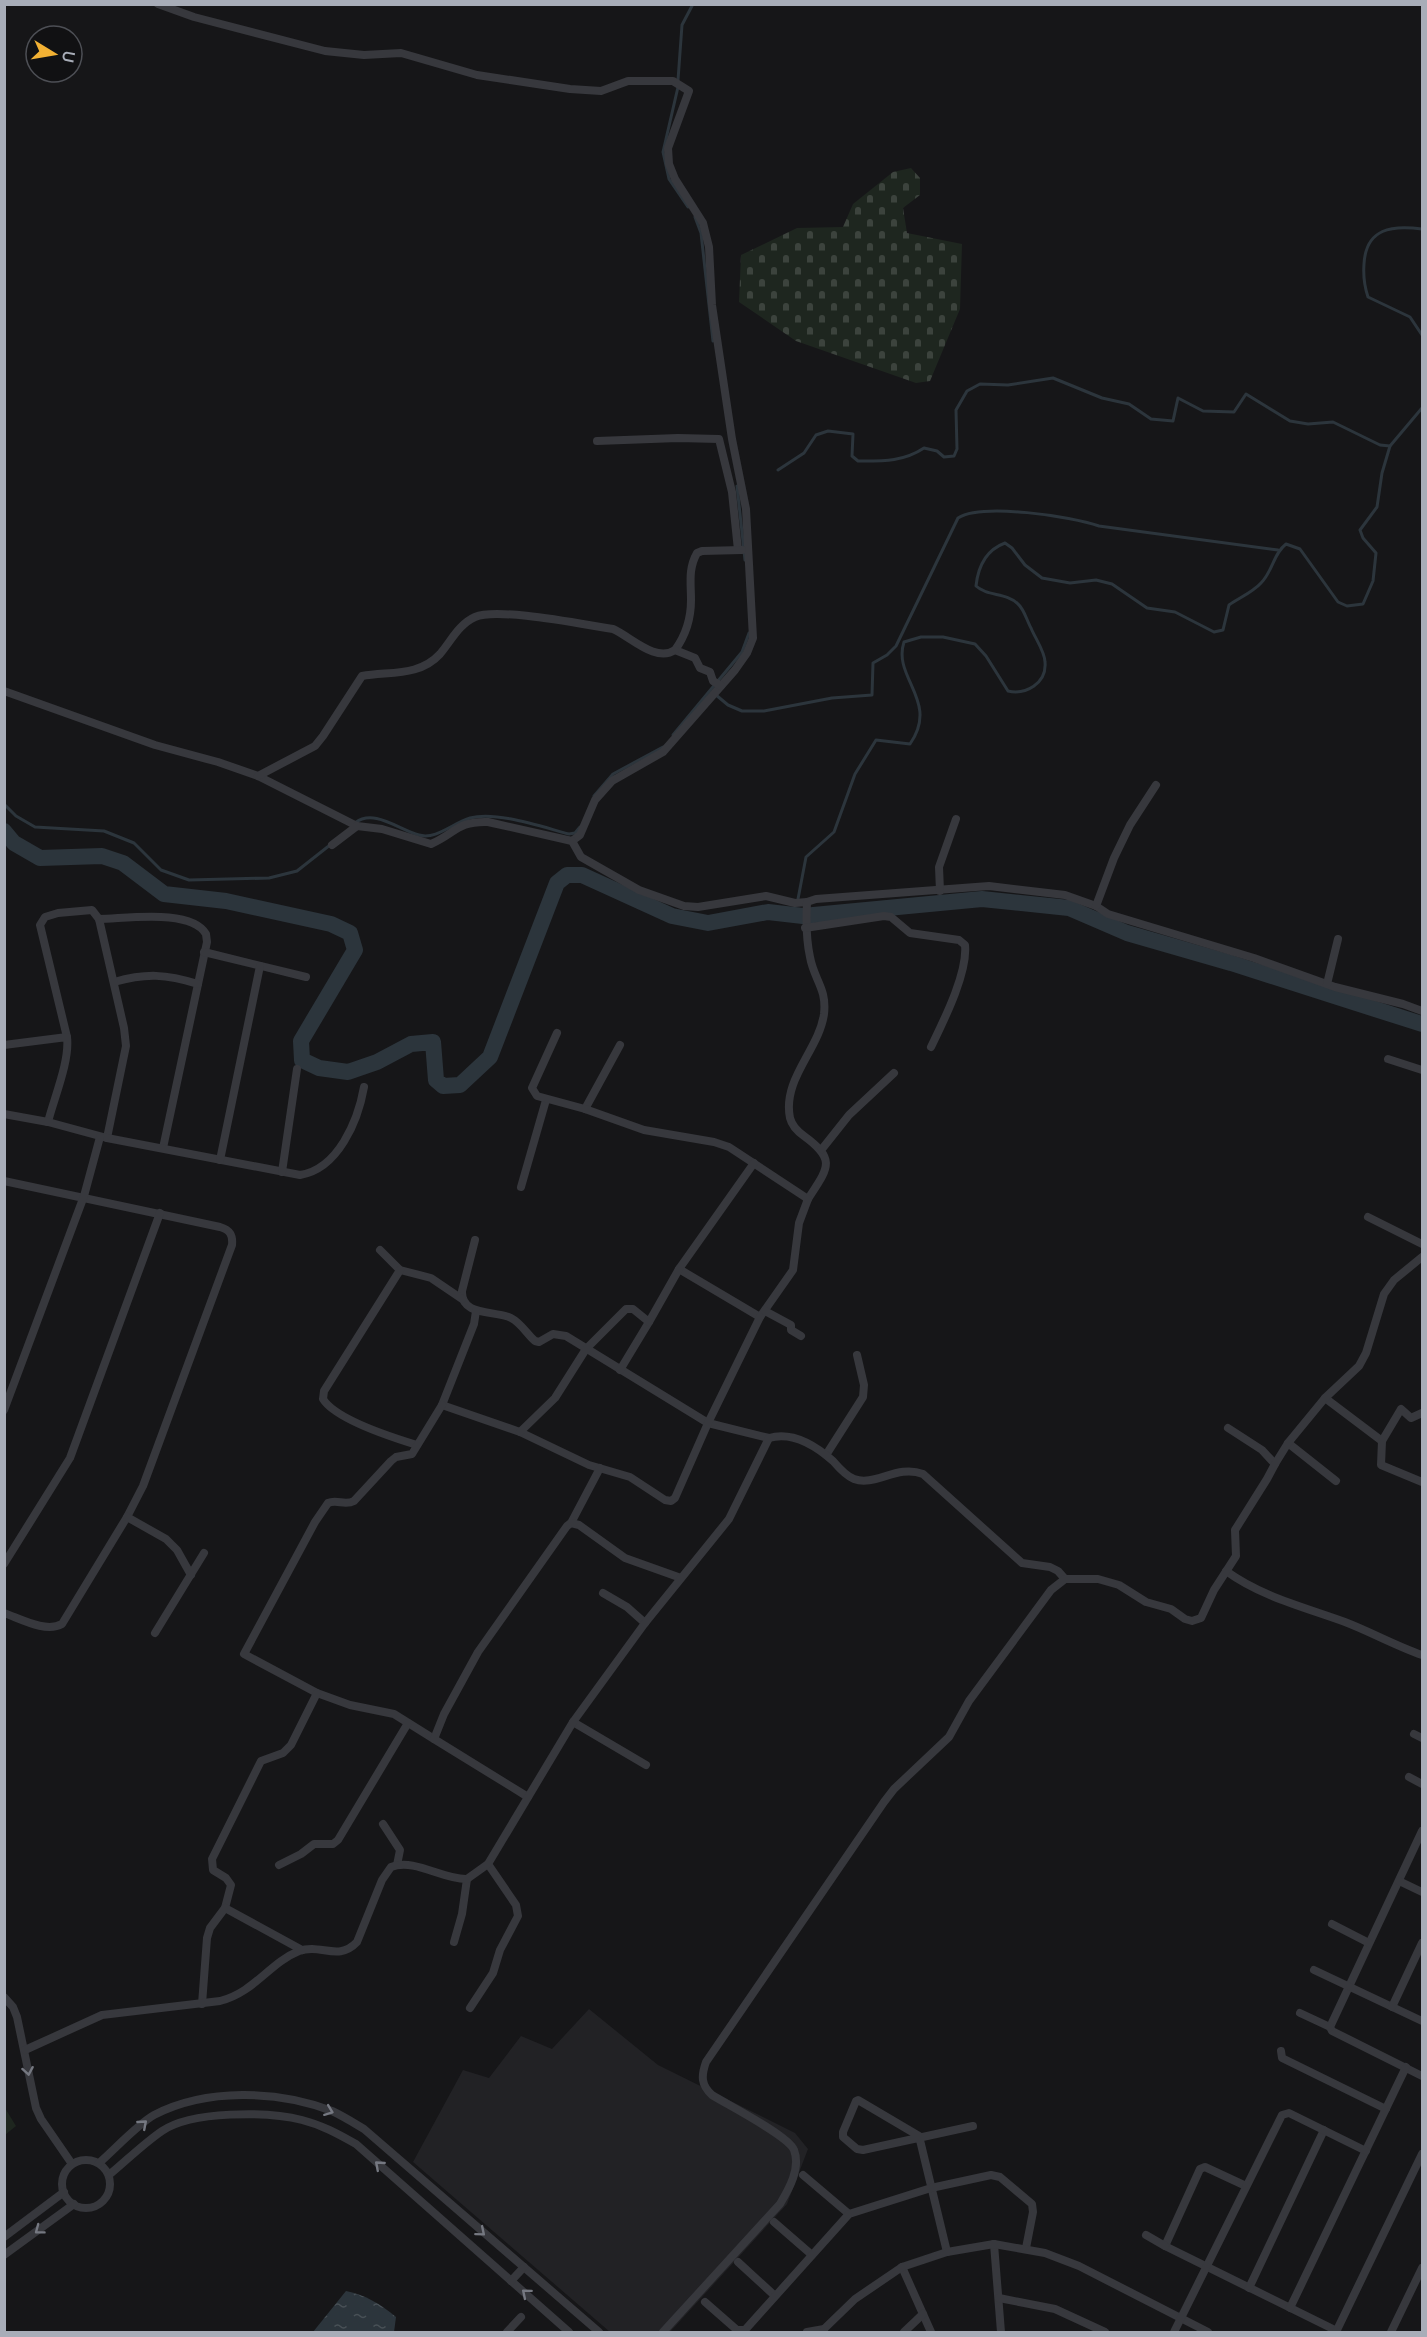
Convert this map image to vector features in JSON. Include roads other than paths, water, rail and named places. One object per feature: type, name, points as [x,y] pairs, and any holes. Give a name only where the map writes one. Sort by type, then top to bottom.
[{"type":"street","points":[[158,4],[194,17],[325,51],[364,55],[401,53],[477,75],[601,91],[628,81],[672,81],[683,85],[689,91],[668,148],[669,164],[675,179],[703,223],[709,248],[711,305],[732,439],[746,509],[753,638],[747,653],[717,683],[663,752],[612,781],[595,800],[580,835],[572,841]]},
{"type":"street","points":[[597,441],[719,439],[732,492],[738,550]]},
{"type":"street","points":[[675,650],[683,639],[688,623],[691,599],[690,576],[697,553],[748,549]]},
{"type":"street","points":[[258,776],[315,746],[362,676],[397,674],[419,668],[434,660],[459,630],[478,616],[523,616],[613,629],[625,634],[653,653],[660,654],[675,650],[695,658],[700,668],[710,672],[717,683]]},
{"type":"street","points":[[4,691],[155,745],[218,762],[258,776],[299,799],[354,825],[382,829],[431,844],[458,826],[474,821],[488,822],[572,841],[581,857],[639,890],[684,906],[698,907],[766,896],[789,902],[807,902],[816,899],[940,891],[979,886],[1065,895],[1096,906],[1108,914],[1254,958],[1327,984],[1422,1011]]},
{"type":"street","points":[[1096,906],[1114,858],[1130,825],[1156,785]]},
{"type":"street","points":[[940,891],[939,867],[956,819]]},
{"type":"street","points":[[333,844],[354,825]]},
{"type":"street","points":[[442,1405],[520,1432],[600,1468],[630,1477],[665,1500],[673,1500],[762,1314],[793,1270],[799,1223],[808,1199],[822,1178],[826,1166],[822,1149],[794,1126],[789,1108],[794,1083],[824,1016],[822,988],[810,960],[805,928],[807,902]]},
{"type":"street","points":[[4,1410],[104,1137],[126,1046],[99,919],[92,910],[45,917],[40,925],[68,1043],[48,1122]]},
{"type":"street","points":[[99,919],[158,916],[176,919],[204,930],[207,942],[163,1148]]},
{"type":"street","points":[[805,928],[884,916],[891,917],[910,933],[959,940],[965,945],[963,962],[948,1010],[931,1047]]},
{"type":"street","points":[[1327,984],[1338,939]]},
{"type":"street","points":[[204,952],[306,977]]},
{"type":"street","points":[[220,1160],[260,966]]},
{"type":"street","points":[[114,982],[153,974],[198,984]]},
{"type":"street","points":[[557,1033],[532,1088],[537,1096],[585,1109],[644,1130],[714,1142],[729,1147],[808,1199]]},
{"type":"street","points":[[4,1045],[67,1037]]},
{"type":"street","points":[[585,1109],[620,1045]]},
{"type":"street","points":[[1388,1059],[1422,1070]]},
{"type":"street","points":[[282,1172],[297,1069]]},
{"type":"street","points":[[822,1149],[849,1115],[894,1073]]},
{"type":"street","points":[[4,1114],[48,1122],[104,1137],[300,1175],[311,1173],[324,1164],[348,1136],[360,1106],[364,1087]]},
{"type":"street","points":[[522,1187],[546,1100]]},
{"type":"street","points":[[620,1370],[679,1269],[754,1163]]},
{"type":"street","points":[[4,1613],[48,1628],[62,1624],[127,1517],[152,1461],[232,1245],[232,1238],[226,1229],[84,1196],[5,1183]]},
{"type":"street","points":[[4,1564],[70,1458],[160,1213]]},
{"type":"street","points":[[1368,1217],[1422,1244]]},
{"type":"street","points":[[462,1299],[475,1240]]},
{"type":"street","points":[[380,1250],[400,1270],[431,1278],[476,1311],[513,1319],[535,1341],[539,1342],[546,1336],[558,1334],[708,1423],[769,1438],[779,1435],[794,1437],[826,1455],[848,1476],[861,1481],[909,1470],[923,1474],[1022,1563],[1050,1567],[1058,1570],[1065,1579]]},
{"type":"street","points":[[663,2332],[780,2204],[788,2191],[795,2169],[795,2152],[784,2138],[712,2095],[706,2089],[702,2081],[702,2072],[706,2062],[884,1802],[894,1789],[949,1737],[969,1701],[1051,1590],[1065,1579],[1085,1577],[1119,1585],[1146,1602],[1171,1609],[1192,1622],[1198,1621],[1204,1615],[1214,1590],[1236,1556],[1235,1530],[1275,1464],[1288,1443],[1325,1398],[1351,1374],[1363,1358],[1389,1285],[1422,1257]]},
{"type":"street","points":[[679,1269],[762,1314],[791,1325],[791,1330],[801,1336]]},
{"type":"street","points":[[400,1270],[324,1391],[323,1400],[335,1410],[374,1431],[417,1445]]},
{"type":"street","points":[[520,1432],[555,1398],[567,1383],[586,1349],[627,1308],[633,1309],[649,1322]]},
{"type":"street","points":[[476,1311],[474,1324],[442,1405],[412,1454],[396,1457],[391,1461],[354,1501],[348,1504],[339,1501],[328,1503],[315,1522],[244,1654],[317,1693],[350,1705],[381,1710],[408,1723],[528,1797]]},
{"type":"street","points":[[826,1455],[863,1397],[864,1385],[857,1354]]},
{"type":"street","points":[[1325,1398],[1382,1441]]},
{"type":"street","points":[[1422,1413],[1411,1418],[1401,1409],[1382,1441],[1381,1464],[1422,1482]]},
{"type":"street","points":[[1228,1428],[1262,1450],[1275,1464]]},
{"type":"street","points":[[25,2050],[102,2015],[202,2004],[243,1993],[290,1955],[302,1950],[342,1952],[350,1949],[357,1942],[386,1872],[397,1865],[412,1866],[458,1880],[467,1879],[488,1864],[573,1722],[645,1623],[729,1519],[769,1438]]},
{"type":"street","points":[[1288,1443],[1336,1481]]},
{"type":"street","points":[[434,1739],[444,1714],[478,1652],[571,1523],[600,1468]]},
{"type":"street","points":[[127,1517],[149,1532],[160,1534],[166,1539],[177,1550],[191,1575]]},
{"type":"street","points":[[571,1523],[579,1525],[625,1558],[681,1578]]},
{"type":"street","points":[[155,1633],[204,1553]]},
{"type":"street","points":[[1226,1570],[1256,1590],[1276,1599],[1347,1623],[1422,1655]]},
{"type":"street","points":[[603,1593],[627,1607],[645,1623]]},
{"type":"street","points":[[202,2004],[208,1933],[225,1908],[231,1885],[226,1878],[213,1870],[212,1859],[261,1761],[283,1753],[291,1745],[317,1693]]},
{"type":"street","points":[[573,1722],[646,1766]]},
{"type":"street","points":[[279,1865],[301,1854],[314,1844],[333,1844],[338,1840],[408,1723]]},
{"type":"street","points":[[1408,1778],[1422,1784]]},
{"type":"street","points":[[383,1824],[400,1850],[397,1865]]},
{"type":"street","points":[[1330,2027],[1421,1836]]},
{"type":"street","points":[[470,2008],[493,1973],[500,1950],[518,1916],[516,1905],[488,1864]]},
{"type":"street","points":[[454,1942],[462,1914],[467,1879]]},
{"type":"street","points":[[1399,1881],[1422,1892]]},
{"type":"street","points":[[225,1908],[302,1950]]},
{"type":"street","points":[[1332,1924],[1369,1943]]},
{"type":"street","points":[[1392,2007],[1422,1943]]},
{"type":"street","points":[[1314,1970],[1422,2021]]},
{"type":"street","points":[[4,1997],[13,2007],[17,2017],[36,2108],[72,2164]]},
{"type":"street","points":[[1300,2013],[1422,2076]]},
{"type":"street","points":[[1281,2051],[1282,2058],[1386,2109]]},
{"type":"street","points":[[1290,2308],[1406,2067]]},
{"type":"street","points":[[99,2163],[153,2116],[192,2100],[230,2096],[283,2098],[334,2112],[364,2129],[598,2332]]},
{"type":"street","points":[[947,2252],[919,2136],[858,2100],[855,2101],[843,2135],[857,2149],[863,2150],[919,2136],[973,2126]]},
{"type":"street","points":[[1174,2332],[1282,2115],[1285,2113],[1366,2151]]},
{"type":"street","points":[[109,2175],[164,2130],[198,2119],[233,2114],[278,2115],[301,2119],[327,2128],[356,2144],[569,2332]]},
{"type":"street","points":[[1249,2288],[1324,2130]]},
{"type":"street","points":[[1146,2235],[1337,2332],[1422,2154]]},
{"type":"street","points":[[81,2160],[90,2160],[99,2163],[109,2175],[108,2195],[102,2202],[93,2207],[83,2208],[74,2204],[63,2192],[62,2182],[65,2172],[72,2164],[81,2160]]},
{"type":"street","points":[[1165,2246],[1200,2169],[1205,2167],[1246,2186]]},
{"type":"street","points":[[803,2175],[849,2214]]},
{"type":"street","points":[[705,2302],[736,2330],[745,2330],[849,2214],[932,2188],[991,2175],[1000,2177],[1032,2204],[1033,2212],[1026,2248]]},
{"type":"street","points":[[4,2237],[63,2192]]},
{"type":"street","points":[[4,2256],[74,2204]]},
{"type":"street","points":[[774,2222],[812,2255]]},
{"type":"street","points":[[994,2244],[1000,2332]]},
{"type":"street","points":[[807,2332],[823,2331],[855,2299],[902,2267],[947,2252],[994,2244],[1026,2248],[1079,2266],[1208,2332]]},
{"type":"street","points":[[738,2262],[774,2295]]},
{"type":"street","points":[[511,2281],[524,2267]]},
{"type":"street","points":[[902,2267],[931,2332]]},
{"type":"street","points":[[1391,2332],[1422,2268]]},
{"type":"street","points":[[1412,2289],[1422,2294]]},
{"type":"street","points":[[999,2298],[1055,2309],[1105,2332]]},
{"type":"street","points":[[904,2332],[922,2314]]},
{"type":"street","points":[[507,2332],[521,2317]]},
{"type":"water","points":[[346,2291],[372,2301],[396,2317],[394,2332],[313,2332]]},
{"type":"waterway","points":[[678,80],[682,25],[693,4]]},
{"type":"waterway","points":[[678,87],[663,152],[669,179],[688,207]]},
{"type":"waterway","points":[[695,217],[701,233],[713,341]]},
{"type":"waterway","points":[[1422,229],[1401,228],[1382,231],[1370,243],[1364,264],[1368,297],[1410,317],[1422,335]]},
{"type":"waterway","points":[[778,470],[804,453],[816,435],[828,431],[853,434],[852,456],[858,461],[884,461],[900,458],[924,448],[937,451],[944,457],[954,456],[957,449],[956,410],[967,391],[980,384],[1008,385],[1053,378],[1102,398],[1129,404],[1151,419],[1173,421],[1178,398],[1203,411],[1234,412],[1246,394],[1290,421],[1308,424],[1333,422],[1380,445],[1390,446]]},
{"type":"waterway","points":[[798,899],[806,857],[834,832],[855,774],[876,740],[910,744],[918,729],[920,715],[918,702],[904,667],[902,655],[904,642],[921,637],[943,637],[975,644],[986,656],[1008,691],[1028,689],[1039,682],[1045,670],[1045,662],[1024,612],[1013,600],[986,592],[976,586],[984,560],[998,546],[1005,543],[1012,548],[1025,565],[1042,578],[1070,583],[1096,580],[1112,584],[1147,608],[1175,612],[1214,632],[1223,630],[1229,605],[1261,583],[1278,553],[1286,544],[1300,549],[1338,602],[1347,606],[1363,604],[1373,581],[1376,553],[1363,538],[1360,530],[1377,507],[1382,473],[1390,446],[1422,408]]},
{"type":"waterway","points":[[737,486],[745,560]]},
{"type":"waterway","points":[[716,695],[728,705],[742,711],[764,711],[832,698],[872,695],[873,663],[887,655],[896,646],[958,518],[970,514],[1006,511],[1048,515],[1099,526],[1278,550]]},
{"type":"waterway","points":[[673,735],[742,652],[749,633]]},
{"type":"waterway","points":[[594,796],[613,774],[663,747]]},
{"type":"waterway","points":[[4,804],[16,816],[35,827],[104,831],[134,843],[161,870],[189,880],[269,878],[297,871],[330,845]]},
{"type":"waterway","points":[[355,823],[362,819],[378,819],[425,836],[438,833],[464,820],[481,816],[506,818],[569,834],[575,833],[580,827]]},
{"type":"waterway","points":[[4,831],[14,843],[40,858],[102,856],[123,863],[164,894],[226,901],[331,924],[350,933],[355,950],[301,1041],[302,1060],[319,1068],[348,1072],[377,1062],[411,1044],[433,1042],[436,1080],[443,1086],[460,1085],[490,1057],[557,883],[567,875],[582,875],[672,916],[708,923],[768,912],[803,916],[982,899],[1069,908],[1127,933],[1231,963],[1422,1024]]}]
